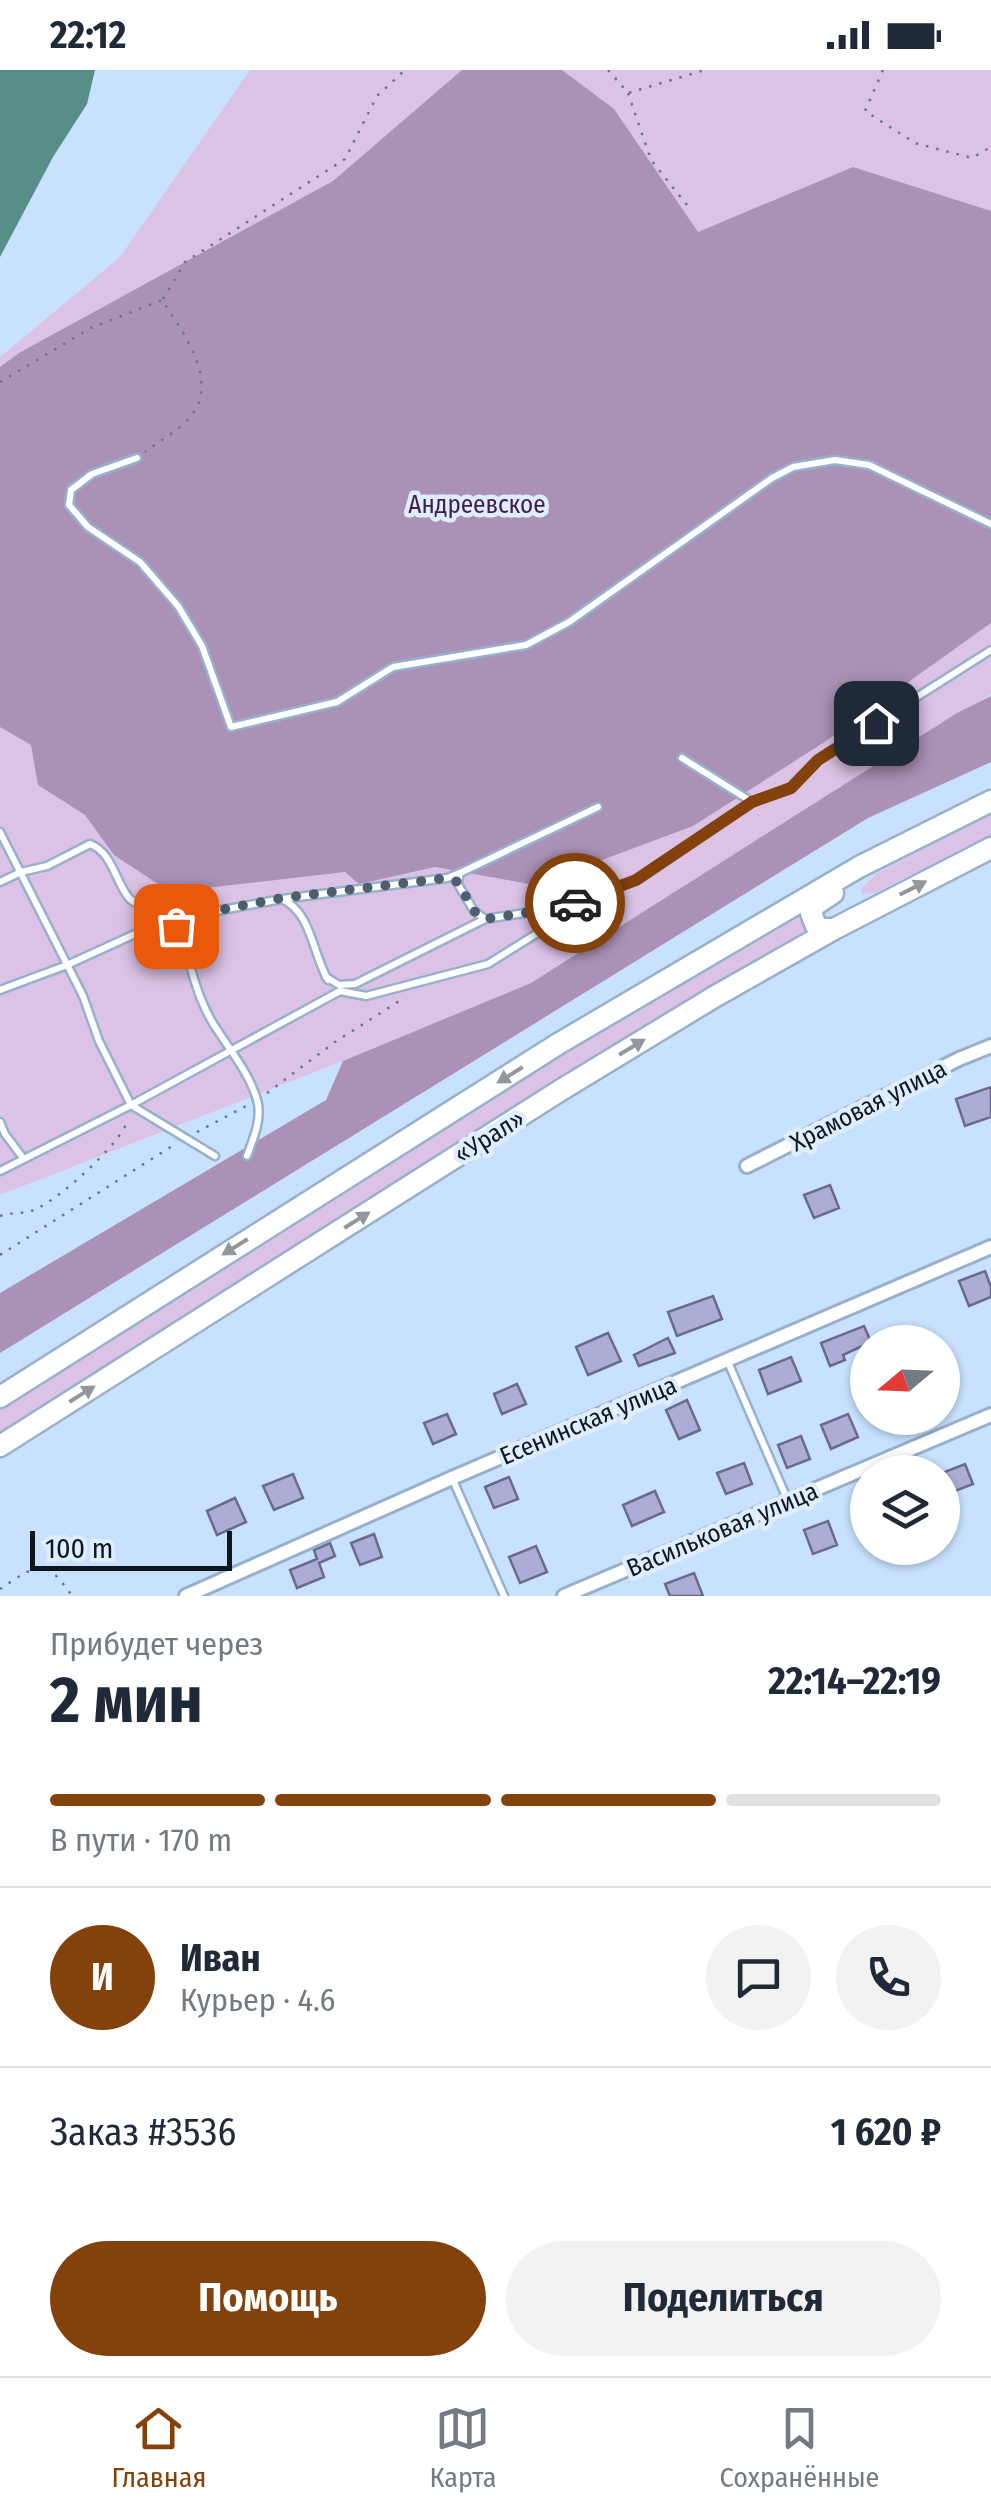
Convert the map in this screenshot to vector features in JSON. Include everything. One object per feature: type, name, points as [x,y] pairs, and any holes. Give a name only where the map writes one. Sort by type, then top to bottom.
[{"type":"main road","name":"«Урал»","points":[[0,1397],[558,1044],[859,866],[991,801]]},
{"type":"main road","points":[[834,929],[816,926],[812,913],[816,906],[925,844],[940,826]]},
{"type":"main road","name":"«Урал»","points":[[0,1446],[714,998],[834,929],[991,848]]},
{"type":"street","name":"Храмовая улица","points":[[746,1166],[991,1046]]},
{"type":"street","name":"Есенинская улица","points":[[186,1596],[991,1248]]},
{"type":"street","name":"Васильковая улица","points":[[568,1595],[991,1416]]},
{"type":"lane","points":[[137,458],[92,474],[71,490],[69,505],[88,528],[140,562],[178,606],[202,646],[231,727],[337,702],[393,667],[526,645],[569,622],[793,466],[835,460],[870,465],[991,524]]},
{"type":"lane","points":[[326,978],[339,985],[356,984],[485,919],[565,907],[636,880],[752,802],[791,788],[818,760],[991,650]]},
{"type":"lane","points":[[682,758],[752,802]]},
{"type":"lane","points":[[176,926],[184,917],[282,898],[459,878],[598,806]]},
{"type":"lane","points":[[0,832],[132,1105],[215,1156]]},
{"type":"lane","points":[[0,882],[48,866],[84,846],[96,845],[129,898],[156,910],[176,926],[209,1014],[257,1100],[259,1118],[247,1156]]},
{"type":"lane","points":[[459,878],[474,911],[485,919]]},
{"type":"lane","points":[[282,898],[304,918],[326,978],[340,991],[366,996],[488,964],[608,889]]},
{"type":"lane","points":[[0,990],[168,919]]},
{"type":"lane","points":[[0,1171],[132,1105],[340,991]]},
{"type":"lane","points":[[0,1122],[23,1158]]},
{"type":"lane","points":[[727,1360],[788,1501]]},
{"type":"lane","points":[[452,1478],[504,1596]]},
{"type":"path","points":[[0,382],[90,328],[162,300],[185,262],[345,159],[377,96],[405,70]]},
{"type":"path","points":[[608,70],[628,92],[650,160],[687,205]]},
{"type":"path","points":[[628,92],[705,70]]},
{"type":"path","points":[[883,70],[864,111],[915,144],[972,158],[991,147]]},
{"type":"path","points":[[137,458],[192,416],[202,388],[194,349],[162,300]]},
{"type":"path","points":[[0,1256],[186,1138],[257,1100],[403,998]]},
{"type":"path","points":[[0,1216],[30,1212],[47,1204],[89,1169],[126,1128],[132,1105]]},
{"type":"path","points":[[0,1588],[33,1568],[46,1568],[56,1574],[73,1596]]},
{"type":"green space","name":"Андреевское","points":[[250,70],[991,70],[991,694],[531,983],[0,1195],[0,357],[120,257]]},
{"type":"green space","name":"Андреевское","points":[[462,70],[562,70],[614,109],[698,232],[853,167],[991,211],[991,623],[823,743],[693,826],[535,885],[435,867],[359,884],[345,872],[170,892],[114,855],[85,815],[38,785],[31,745],[0,727],[0,367],[333,181]]},
{"type":"green space","points":[[991,696],[991,762],[868,818],[0,1353],[0,1293],[326,1100],[343,1061],[531,983],[957,713]]},
{"type":"green space","points":[[991,814],[991,835],[875,893],[862,894],[861,889],[877,873]]},
{"type":"green space","points":[[803,916],[809,928],[797,940],[494,1119],[0,1435],[0,1407],[291,1222],[787,918]]},
{"type":"shaded area","points":[[0,70],[95,70],[87,104],[53,157],[0,257]]},
{"type":"building","points":[[991,1087],[991,1117],[965,1126],[956,1099]]},
{"type":"building","points":[[830,1185],[839,1208],[814,1218],[804,1195]]},
{"type":"building","points":[[985,1271],[991,1297],[969,1306],[959,1281]]},
{"type":"building","points":[[713,1296],[722,1319],[677,1336],[668,1312]]},
{"type":"building","points":[[850,1332],[850,1352],[843,1355],[845,1360],[830,1366],[821,1343]]},
{"type":"building","points":[[608,1333],[621,1361],[588,1375],[576,1347]]},
{"type":"building","points":[[668,1338],[675,1353],[639,1366],[634,1355]]},
{"type":"building","points":[[791,1357],[801,1381],[768,1394],[759,1370]]},
{"type":"building","points":[[517,1384],[526,1404],[502,1414],[494,1394]]},
{"type":"building","points":[[687,1400],[700,1430],[679,1439],[666,1410]]},
{"type":"building","points":[[447,1414],[456,1434],[433,1444],[424,1423]]},
{"type":"building","points":[[848,1414],[850,1435],[858,1437],[831,1449],[821,1425]]},
{"type":"building","points":[[801,1436],[810,1459],[787,1468],[778,1445]]},
{"type":"building","points":[[744,1463],[752,1484],[726,1494],[717,1473]]},
{"type":"building","points":[[965,1464],[973,1484],[960,1489],[960,1466]]},
{"type":"building","points":[[293,1474],[303,1498],[274,1510],[263,1486]]},
{"type":"building","points":[[509,1477],[518,1499],[494,1508],[485,1487]]},
{"type":"building","points":[[655,1491],[664,1512],[632,1526],[623,1505]]},
{"type":"building","points":[[235,1498],[246,1522],[217,1535],[207,1511]]},
{"type":"building","points":[[828,1521],[837,1545],[813,1554],[804,1530]]},
{"type":"building","points":[[374,1534],[382,1557],[360,1565],[351,1543]]},
{"type":"building","points":[[330,1543],[335,1556],[319,1563],[324,1577],[297,1588],[290,1570],[317,1559],[314,1550]]},
{"type":"building","points":[[536,1546],[547,1572],[520,1583],[509,1557]]},
{"type":"building","points":[[694,1573],[703,1596],[670,1596],[665,1584]]},
{"type":"way so far","points":[[176,926],[184,917],[282,898],[447,878],[458,882],[474,911],[485,919],[575,903]]},
{"type":"route","points":[[575,903],[636,880],[752,802],[791,788],[818,760],[876,723]]}]
